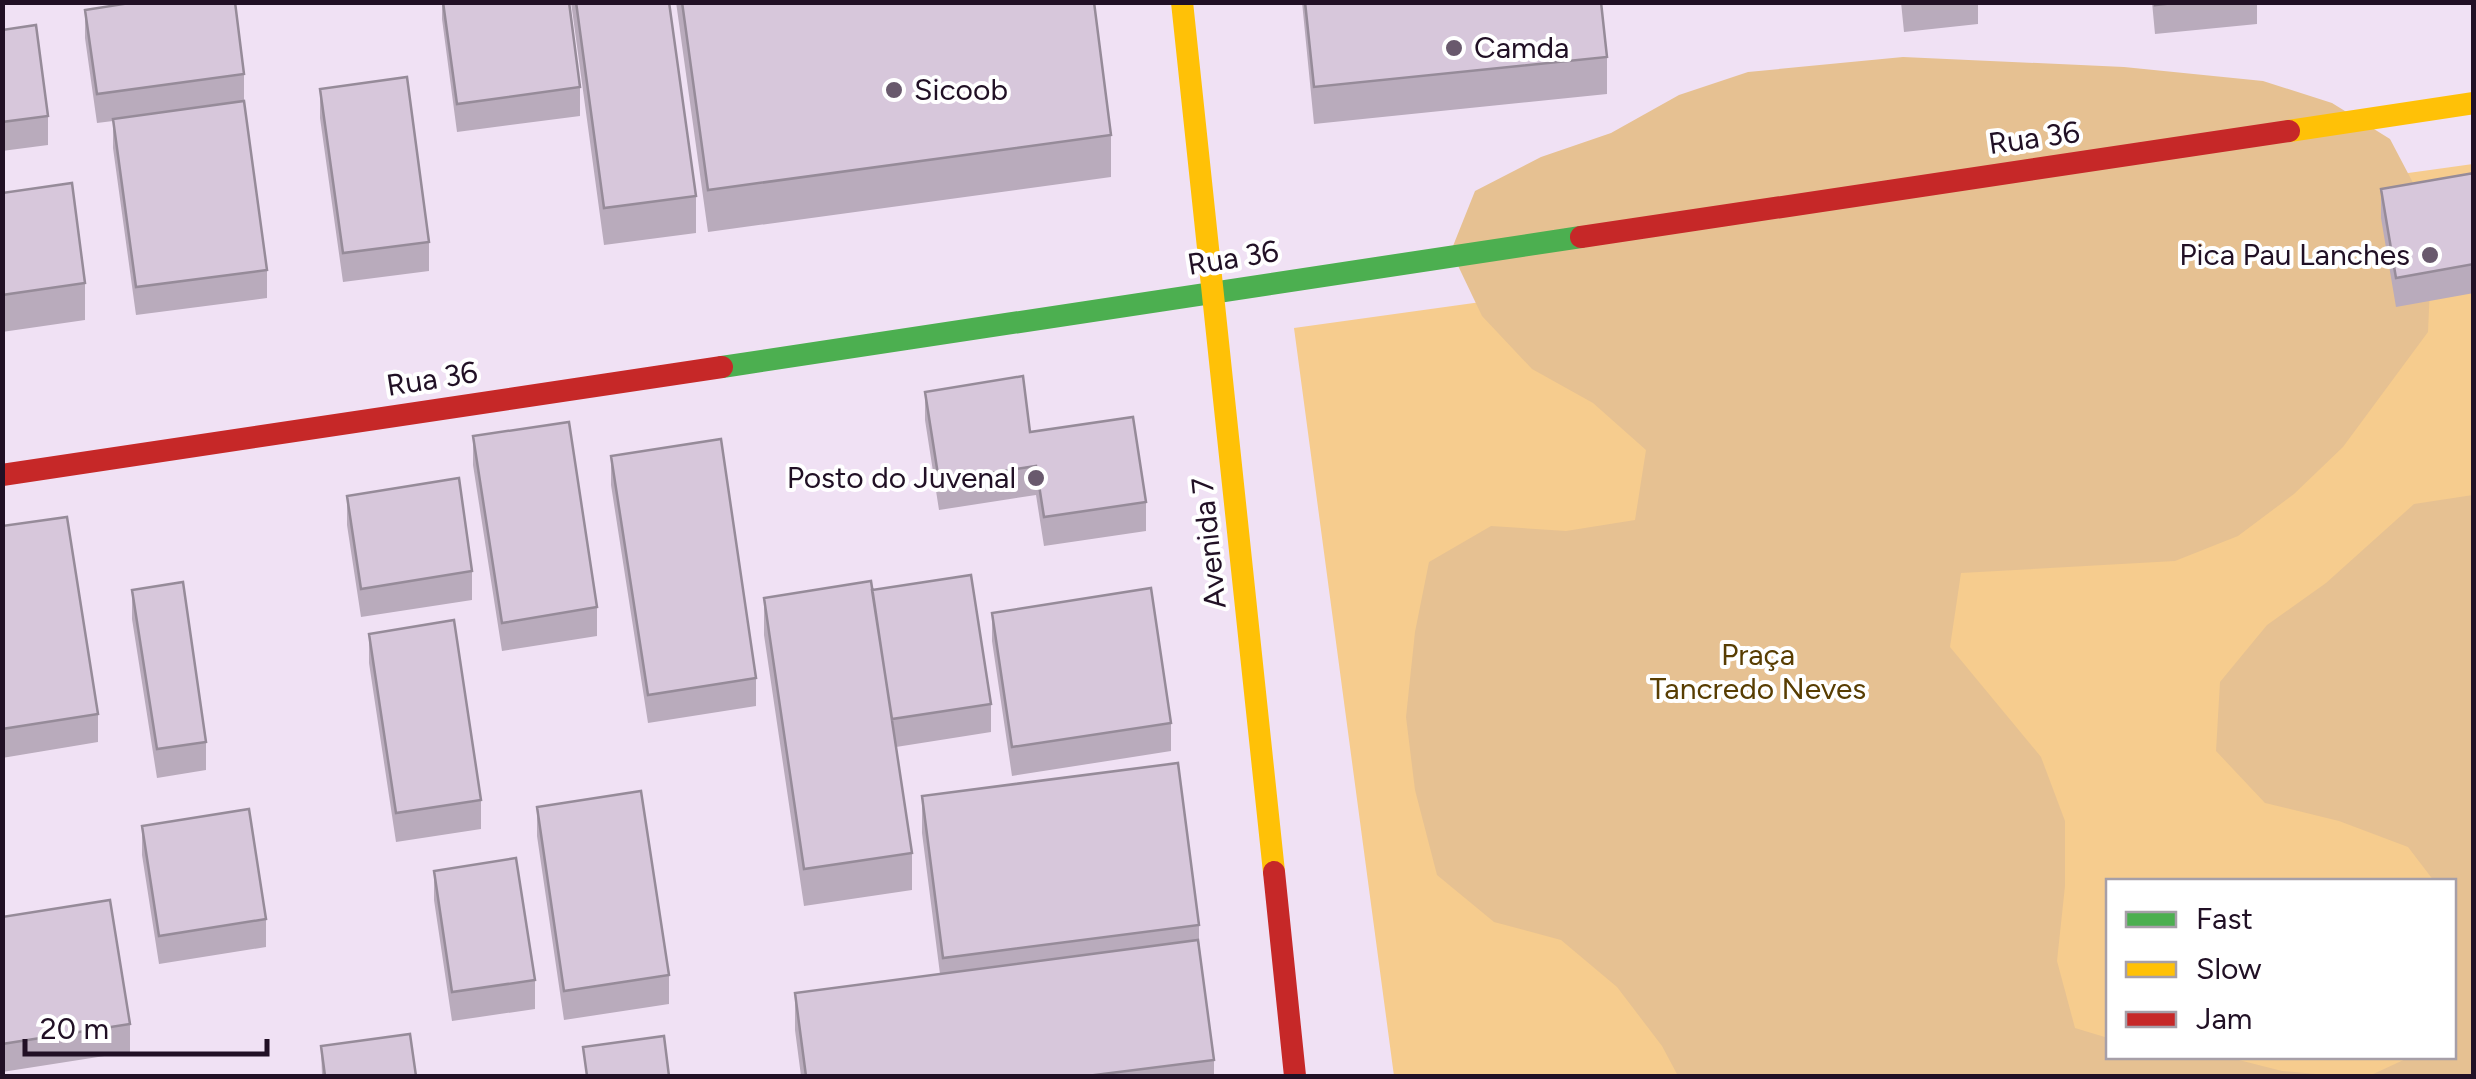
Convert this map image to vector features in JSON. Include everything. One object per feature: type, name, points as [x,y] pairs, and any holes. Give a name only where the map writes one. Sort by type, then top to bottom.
[{"type":"street","name":"Avenida 7","points":[[1182,2],[1295,1076]]},
{"type":"street","name":"Rua 36","points":[[2,475],[2474,103]]},
{"type":"green space","name":"Praça Tancredo Neves","points":[[1903,57],[2124,67],[2263,81],[2332,103],[2390,139],[2421,198],[2431,264],[2428,332],[2343,447],[2294,494],[2238,536],[2175,561],[1961,573],[1950,647],[2041,757],[2065,821],[2065,886],[2057,961],[2075,1028],[2106,1037],[2106,1059],[2235,1059],[2282,1071],[2338,1076],[1678,1076],[1662,1046],[1617,987],[1561,940],[1494,922],[1437,875],[1415,790],[1406,717],[1415,632],[1429,562],[1491,526],[1566,531],[1635,520],[1646,450],[1593,403],[1532,369],[1482,316],[1451,251],[1475,191],[1541,157],[1611,133],[1679,95],[1748,72]]},
{"type":"green space","name":"Praça Tancredo Neves","points":[[2473,164],[2473,1076],[1394,1076],[1294,328]]},
{"type":"green space","points":[[2473,495],[2473,1076],[2369,1076],[2406,1059],[2456,1059],[2456,879],[2432,879],[2408,847],[2339,821],[2265,803],[2216,751],[2220,682],[2267,625],[2326,583],[2414,504]]},
{"type":"building","points":[[136,2],[235,2],[244,74],[97,94],[85,10]]},
{"type":"building","points":[[443,2],[569,2],[580,87],[457,104]]},
{"type":"building","points":[[576,2],[669,2],[696,196],[604,208]]},
{"type":"building","name":"Sicoob","points":[[682,2],[1094,2],[1111,135],[708,190]]},
{"type":"building","name":"Camda","points":[[1305,2],[1601,2],[1607,57],[1314,87]]},
{"type":"building","points":[[36,25],[48,116],[2,122],[2,30]]},
{"type":"building","points":[[407,77],[429,242],[343,253],[320,89]]},
{"type":"building","points":[[244,101],[267,270],[136,287],[113,119]]},
{"type":"building","name":"Pica Pau Lanches","points":[[2474,173],[2474,264],[2396,278],[2381,189]]},
{"type":"building","points":[[72,183],[85,283],[2,295],[2,193]]},
{"type":"building","name":"Posto do Juvenal","points":[[1023,376],[1030,432],[1133,417],[1146,502],[1044,517],[1036,466],[939,481],[925,392]]},
{"type":"building","points":[[569,422],[597,607],[502,623],[473,436]]},
{"type":"building","points":[[721,439],[756,678],[648,695],[611,456]]},
{"type":"building","points":[[459,478],[472,571],[361,589],[347,496]]},
{"type":"building","points":[[67,517],[98,714],[2,729],[2,526]]},
{"type":"building","points":[[971,575],[991,704],[892,719],[872,590]]},
{"type":"building","points":[[871,581],[912,853],[804,869],[764,598]]},
{"type":"building","points":[[183,582],[206,742],[157,749],[132,590]]},
{"type":"building","points":[[1151,588],[1171,723],[1012,747],[992,613]]},
{"type":"building","points":[[454,620],[481,800],[396,813],[369,634]]},
{"type":"building","points":[[1178,763],[1199,925],[943,958],[922,796]]},
{"type":"building","points":[[641,791],[669,975],[564,991],[537,807]]},
{"type":"building","points":[[249,809],[266,919],[159,936],[142,826]]},
{"type":"building","points":[[516,858],[535,980],[452,992],[434,871]]},
{"type":"building","points":[[110,900],[130,1024],[2,1044],[2,917]]},
{"type":"building","points":[[1198,940],[1214,1060],[1087,1076],[806,1076],[795,993]]},
{"type":"building","points":[[410,1034],[416,1076],[325,1076],[321,1046]]},
{"type":"building","points":[[664,1036],[669,1076],[587,1076],[583,1047]]},
{"type":"traffic: fast","points":[[722,367],[1581,237]]},
{"type":"traffic: slow","points":[[1182,2],[1274,872]]},
{"type":"traffic: slow","points":[[2289,131],[2474,103]]},
{"type":"traffic: jam","points":[[1581,237],[2289,131]]},
{"type":"traffic: jam","points":[[2,475],[722,367]]},
{"type":"traffic: jam","points":[[1274,872],[1295,1076]]},
{"type":"place","name":"Camda","points":[[1454,48]]},
{"type":"place","name":"Sicoob","points":[[894,90]]},
{"type":"place","name":"Pica Pau Lanches","points":[[2430,255]]},
{"type":"place","name":"Posto do Juvenal","points":[[1036,478]]}]
